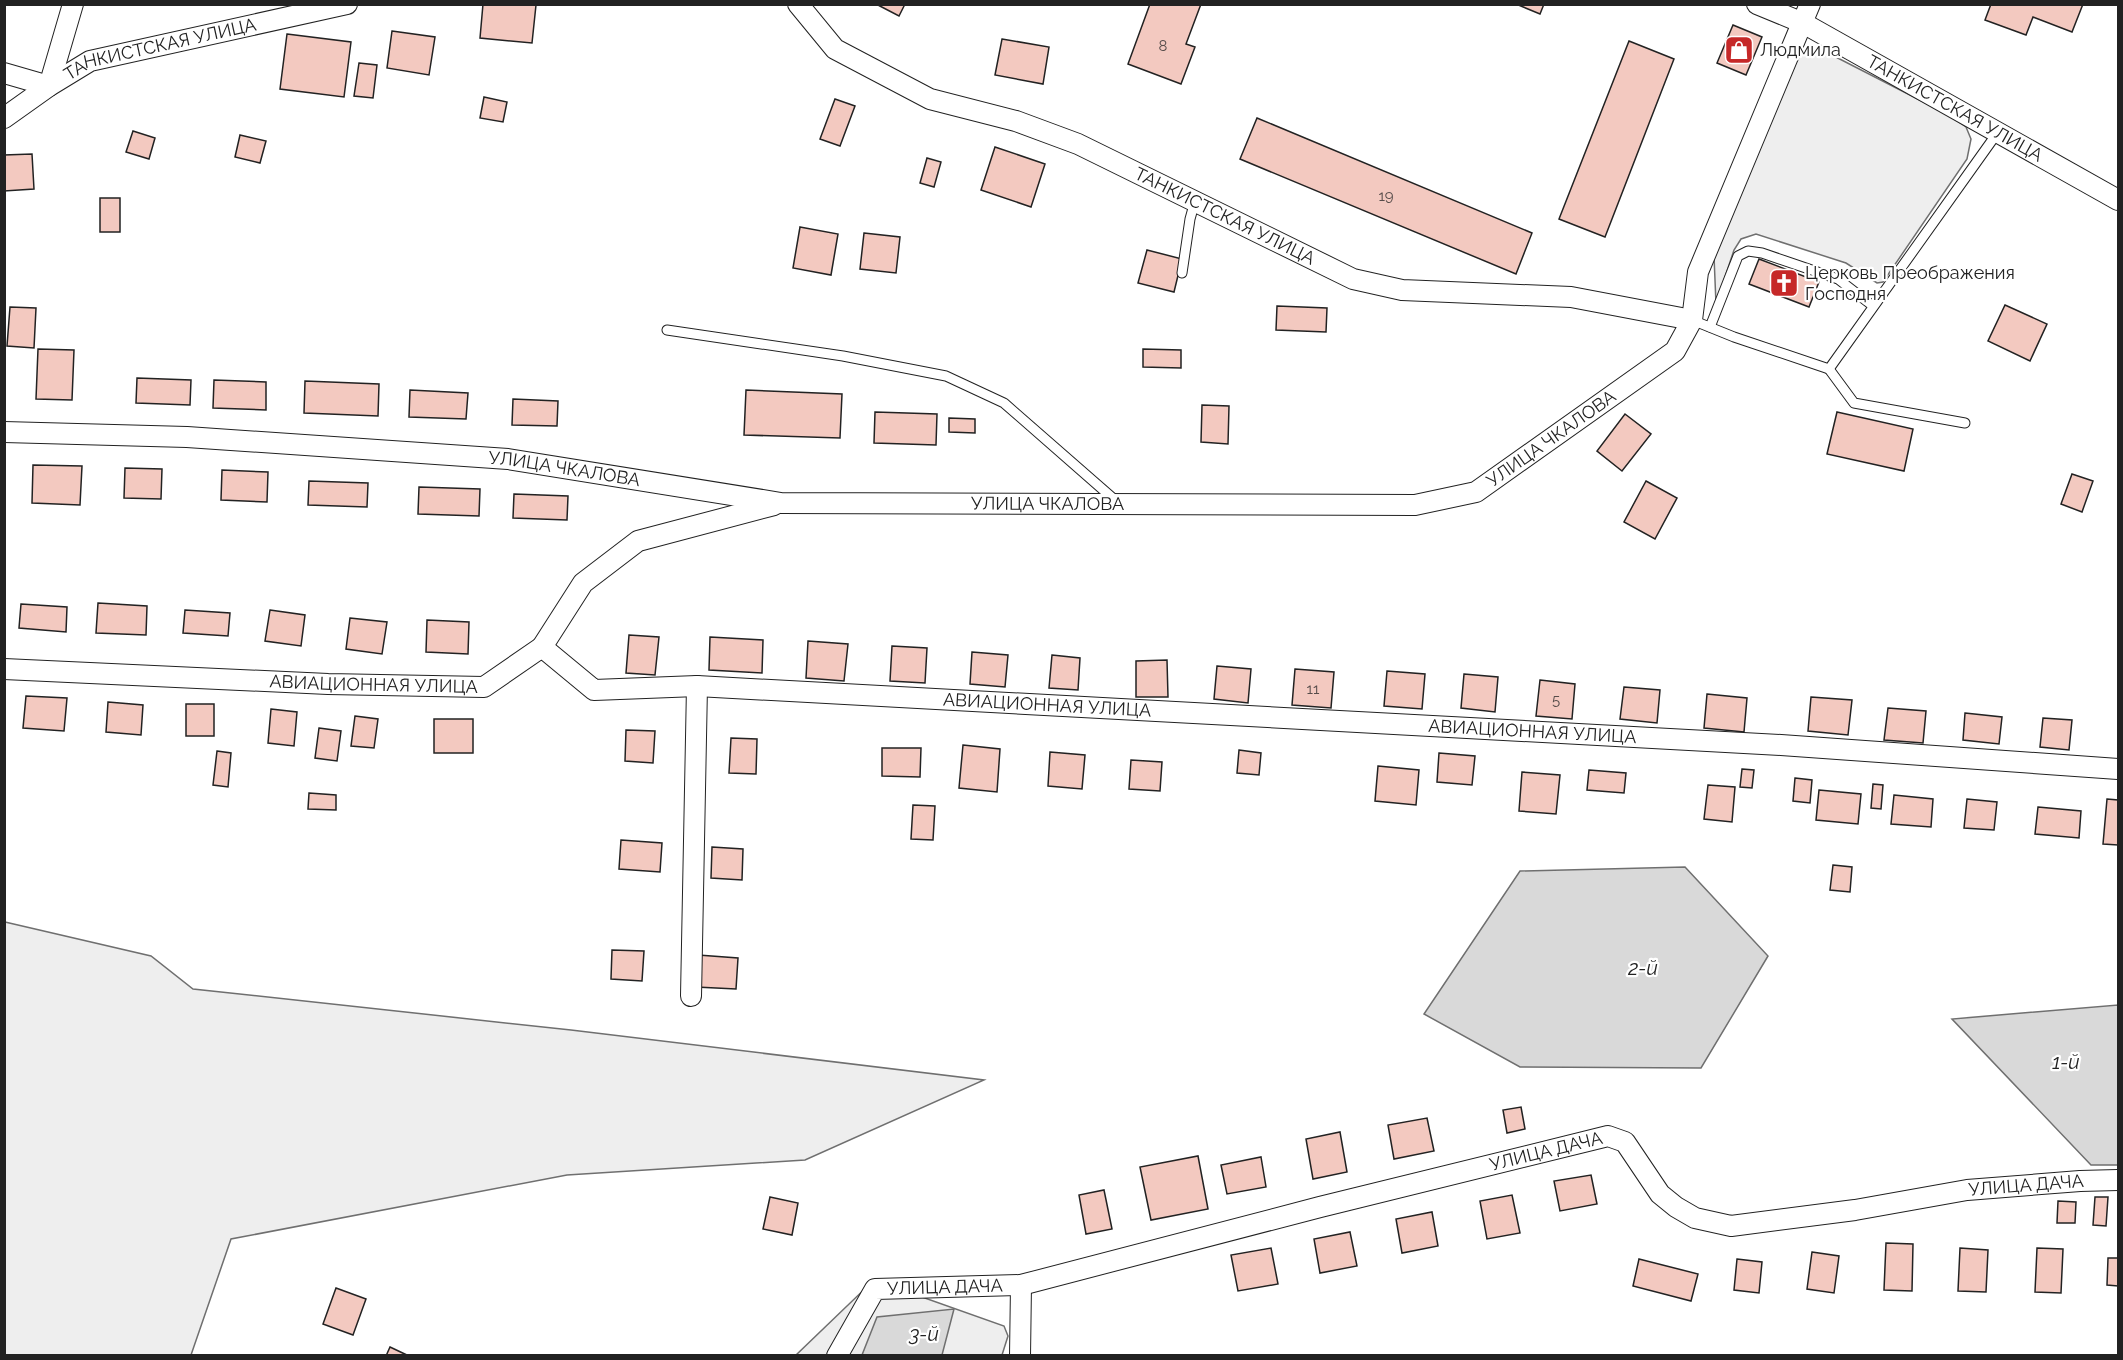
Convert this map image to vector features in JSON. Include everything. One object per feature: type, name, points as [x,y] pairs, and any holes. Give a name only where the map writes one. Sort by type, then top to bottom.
[{"type":"street","points":[[4,73],[49,86],[73,4]]},
{"type":"street","name":"ТАНКИСТСКАЯ УЛИЦА","points":[[4,118],[49,86],[90,61],[347,4]]},
{"type":"street","name":"ТАНКИСТСКАЯ УЛИЦА","points":[[798,4],[835,49],[930,99],[1016,121],[1078,144],[1353,279],[1402,290],[1571,297],[1701,323]]},
{"type":"street","name":"ТАНКИСТСКАЯ УЛИЦА","points":[[1757,4],[1803,23],[2118,200]]},
{"type":"street","name":"УЛИЦА ЧКАЛОВА","points":[[4,432],[187,437],[508,459],[781,502],[1415,505],[1476,492],[1675,351],[1701,323],[1698,273],[1810,4]]},
{"type":"street","points":[[542,647],[583,583],[638,541],[781,502]]},
{"type":"street","name":"АВИАЦИОННАЯ УЛИЦА","points":[[4,669],[328,684],[484,687],[542,647],[594,690],[697,686],[1781,745],[2118,770]]},
{"type":"street","points":[[691,996],[697,686]]},
{"type":"street","name":"УЛИЦА ДАЧА","points":[[837,1356],[876,1289],[1021,1285],[1309,1210],[1608,1136],[1625,1142],[1660,1194],[1676,1207],[1695,1218],[1731,1226],[1855,1210],[1967,1190],[2079,1180],[2118,1180]]},
{"type":"street","name":"УЛИЦА ДАЧА","points":[[1020,1356],[1021,1285]]},
{"type":"lane","points":[[1829,369],[1998,132]]},
{"type":"lane","points":[[1182,273],[1195,200]]},
{"type":"lane","points":[[1873,306],[1838,279],[1748,250],[1738,256],[1701,323],[1829,369],[1854,403],[1965,423]]},
{"type":"lane","points":[[668,330],[843,356],[946,376],[1005,403],[1119,504]]},
{"type":"shaded area","points":[[1804,52],[1830,54],[1947,114],[1966,127],[1971,139],[1967,159],[1883,282],[1877,283],[1846,263],[1756,234],[1741,239],[1734,250],[1716,304],[1714,256],[1799,55]]},
{"type":"shaded area","points":[[5,922],[151,956],[193,989],[571,1030],[984,1080],[805,1160],[567,1175],[231,1239],[191,1355],[5,1355]]},
{"type":"shaded area","points":[[874,1280],[1004,1326],[1008,1336],[1002,1355],[795,1356]]},
{"type":"water","name":"2-й","points":[[1685,867],[1768,956],[1701,1068],[1520,1067],[1424,1014],[1520,871]]},
{"type":"water","name":"1-й","points":[[2118,1005],[2118,1165],[2091,1165],[1952,1019]]},
{"type":"water","name":"3-й","points":[[954,1309],[942,1355],[862,1355],[877,1317]]},
{"type":"building","points":[[483,4],[536,5],[532,43],[480,38]]},
{"type":"building","points":[[876,4],[905,4],[899,16]]},
{"type":"building","points":[[1150,4],[1201,4],[1186,44],[1195,47],[1181,84],[1128,64]]},
{"type":"building","points":[[1516,4],[1544,4],[1540,14]]},
{"type":"building","points":[[1991,4],[2083,4],[2072,32],[2033,17],[2026,35],[1985,20]]},
{"type":"building","name":"Людмила","points":[[1733,25],[1762,37],[1746,75],[1717,63]]},
{"type":"building","points":[[392,31],[435,37],[429,75],[387,68]]},
{"type":"building","points":[[287,34],[351,42],[344,97],[280,89]]},
{"type":"building","points":[[1002,39],[1049,47],[1043,84],[995,75]]},
{"type":"building","points":[[1629,41],[1674,59],[1605,237],[1559,219]]},
{"type":"building","points":[[359,63],[377,65],[373,98],[354,96]]},
{"type":"building","points":[[484,97],[507,102],[503,122],[480,118]]},
{"type":"building","points":[[835,99],[855,106],[840,146],[820,139]]},
{"type":"building","points":[[1257,118],[1532,233],[1516,274],[1240,159]]},
{"type":"building","points":[[133,131],[155,138],[149,159],[126,152]]},
{"type":"building","points":[[240,135],[266,141],[260,163],[235,157]]},
{"type":"building","points":[[995,147],[1045,164],[1031,207],[981,190]]},
{"type":"building","points":[[32,154],[34,189],[4,191],[4,155]]},
{"type":"building","points":[[927,158],[941,162],[934,187],[920,183]]},
{"type":"building","points":[[100,198],[120,198],[120,232],[100,232]]},
{"type":"building","points":[[800,227],[838,234],[831,275],[793,268]]},
{"type":"building","points":[[864,233],[900,237],[896,273],[860,269]]},
{"type":"building","points":[[1147,250],[1182,259],[1174,292],[1138,283]]},
{"type":"building","name":"Церковь Преображения Господня","points":[[1759,259],[1819,282],[1809,307],[1749,284]]},
{"type":"building","points":[[2005,305],[2047,324],[2030,361],[1988,341]]},
{"type":"building","points":[[1277,306],[1327,308],[1326,332],[1276,330]]},
{"type":"building","points":[[10,307],[36,308],[34,348],[7,346]]},
{"type":"building","points":[[38,349],[74,350],[72,400],[36,399]]},
{"type":"building","points":[[1143,349],[1181,350],[1181,368],[1143,367]]},
{"type":"building","points":[[137,378],[191,380],[190,405],[136,403]]},
{"type":"building","points":[[214,380],[266,382],[266,410],[213,408]]},
{"type":"building","points":[[305,381],[379,384],[378,416],[304,413]]},
{"type":"building","points":[[410,390],[468,393],[466,419],[409,417]]},
{"type":"building","points":[[746,390],[842,394],[840,438],[744,435]]},
{"type":"building","points":[[513,399],[558,401],[557,426],[512,425]]},
{"type":"building","points":[[1202,405],[1229,406],[1228,444],[1201,442]]},
{"type":"building","points":[[875,412],[937,414],[936,445],[874,443]]},
{"type":"building","points":[[1837,412],[1913,429],[1904,471],[1827,454]]},
{"type":"building","points":[[1625,414],[1651,434],[1622,471],[1597,451]]},
{"type":"building","points":[[949,418],[975,419],[975,433],[949,432]]},
{"type":"building","points":[[33,465],[82,466],[80,505],[32,503]]},
{"type":"building","points":[[125,468],[162,469],[161,499],[124,498]]},
{"type":"building","points":[[222,470],[268,472],[267,502],[221,500]]},
{"type":"building","points":[[2072,474],[2093,481],[2082,512],[2061,504]]},
{"type":"building","points":[[309,481],[368,483],[367,507],[308,505]]},
{"type":"building","points":[[1646,481],[1677,498],[1655,539],[1624,522]]},
{"type":"building","points":[[419,487],[480,489],[479,516],[418,514]]},
{"type":"building","points":[[514,494],[568,496],[567,520],[513,518]]},
{"type":"building","points":[[98,603],[147,606],[146,635],[96,633]]},
{"type":"building","points":[[21,604],[67,607],[66,632],[19,628]]},
{"type":"building","points":[[185,610],[230,613],[228,636],[183,633]]},
{"type":"building","points":[[270,610],[305,615],[301,646],[265,641]]},
{"type":"building","points":[[350,618],[387,622],[382,654],[346,649]]},
{"type":"building","points":[[427,620],[469,622],[468,654],[426,652]]},
{"type":"building","points":[[629,635],[659,637],[655,675],[626,673]]},
{"type":"building","points":[[710,637],[763,640],[762,673],[709,670]]},
{"type":"building","points":[[808,641],[848,644],[844,681],[806,678]]},
{"type":"building","points":[[892,646],[927,648],[925,683],[890,681]]},
{"type":"building","points":[[972,652],[1008,655],[1005,687],[970,684]]},
{"type":"building","points":[[1052,655],[1080,658],[1078,690],[1049,688]]},
{"type":"building","points":[[1167,660],[1168,697],[1136,697],[1136,661]]},
{"type":"building","points":[[1217,666],[1251,669],[1248,703],[1214,699]]},
{"type":"building","points":[[1295,669],[1334,672],[1331,708],[1292,705]]},
{"type":"building","points":[[1387,671],[1425,674],[1422,709],[1384,706]]},
{"type":"building","points":[[1464,674],[1498,677],[1495,712],[1461,708]]},
{"type":"building","points":[[1540,680],[1575,684],[1572,719],[1536,716]]},
{"type":"building","points":[[1624,687],[1660,690],[1657,723],[1620,719]]},
{"type":"building","points":[[1707,694],[1747,698],[1744,732],[1704,728]]},
{"type":"building","points":[[26,696],[67,698],[64,731],[23,728]]},
{"type":"building","points":[[1811,697],[1852,700],[1848,735],[1808,731]]},
{"type":"building","points":[[108,702],[143,705],[141,735],[106,732]]},
{"type":"building","points":[[186,704],[214,704],[214,736],[186,736]]},
{"type":"building","points":[[1888,708],[1926,711],[1923,743],[1884,740]]},
{"type":"building","points":[[271,709],[297,712],[294,746],[268,743]]},
{"type":"building","points":[[1965,713],[2002,717],[1999,744],[1963,740]]},
{"type":"building","points":[[355,716],[378,719],[374,748],[351,746]]},
{"type":"building","points":[[2043,718],[2072,720],[2069,750],[2040,747]]},
{"type":"building","points":[[434,719],[473,719],[473,753],[434,753]]},
{"type":"building","points":[[319,728],[341,731],[337,761],[315,758]]},
{"type":"building","points":[[626,730],[655,731],[653,763],[625,761]]},
{"type":"building","points":[[731,738],[757,739],[756,774],[729,773]]},
{"type":"building","points":[[963,745],[1000,749],[997,792],[959,788]]},
{"type":"building","points":[[882,748],[921,748],[920,777],[882,776]]},
{"type":"building","points":[[1239,750],[1261,753],[1259,775],[1237,773]]},
{"type":"building","points":[[217,751],[231,753],[228,787],[213,785]]},
{"type":"building","points":[[1050,752],[1085,755],[1082,789],[1048,786]]},
{"type":"building","points":[[1439,753],[1475,756],[1472,785],[1437,782]]},
{"type":"building","points":[[1131,760],[1162,762],[1160,791],[1129,789]]},
{"type":"building","points":[[1378,766],[1419,770],[1416,805],[1375,801]]},
{"type":"building","points":[[1742,769],[1754,770],[1752,788],[1740,787]]},
{"type":"building","points":[[1589,770],[1626,773],[1624,793],[1587,790]]},
{"type":"building","points":[[1522,772],[1560,775],[1556,814],[1519,811]]},
{"type":"building","points":[[1795,778],[1812,780],[1810,803],[1793,801]]},
{"type":"building","points":[[1873,784],[1883,785],[1881,809],[1871,808]]},
{"type":"building","points":[[1708,785],[1735,787],[1732,822],[1704,819]]},
{"type":"building","points":[[1819,790],[1861,794],[1858,824],[1816,820]]},
{"type":"building","points":[[309,793],[336,795],[336,810],[308,809]]},
{"type":"building","points":[[1894,795],[1933,799],[1931,827],[1891,824]]},
{"type":"building","points":[[1967,799],[1997,802],[1994,830],[1964,828]]},
{"type":"building","points":[[2107,799],[2118,800],[2118,845],[2103,844]]},
{"type":"building","points":[[913,805],[935,806],[933,840],[911,839]]},
{"type":"building","points":[[2038,807],[2081,811],[2079,838],[2035,834]]},
{"type":"building","points":[[621,840],[662,843],[660,872],[619,869]]},
{"type":"building","points":[[712,847],[743,849],[742,880],[711,878]]},
{"type":"building","points":[[1833,865],[1852,867],[1850,892],[1830,890]]},
{"type":"building","points":[[612,950],[644,951],[642,981],[611,979]]},
{"type":"building","points":[[698,955],[738,958],[736,989],[696,987]]},
{"type":"building","points":[[1521,1107],[1525,1129],[1507,1133],[1503,1110]]},
{"type":"building","points":[[1427,1118],[1434,1151],[1394,1159],[1388,1125]]},
{"type":"building","points":[[1340,1132],[1347,1172],[1313,1179],[1306,1139]]},
{"type":"building","points":[[1198,1156],[1208,1209],[1151,1220],[1140,1167]]},
{"type":"building","points":[[1261,1157],[1266,1187],[1227,1194],[1221,1165]]},
{"type":"building","points":[[1591,1175],[1597,1204],[1560,1211],[1554,1181]]},
{"type":"building","points":[[1104,1190],[1112,1229],[1086,1234],[1079,1195]]},
{"type":"building","points":[[1512,1195],[1520,1233],[1487,1239],[1480,1201]]},
{"type":"building","points":[[770,1197],[798,1203],[792,1235],[763,1229]]},
{"type":"building","points":[[2095,1197],[2108,1197],[2106,1226],[2093,1225]]},
{"type":"building","points":[[2058,1201],[2076,1202],[2075,1223],[2057,1223]]},
{"type":"building","points":[[1432,1212],[1438,1246],[1402,1253],[1396,1219]]},
{"type":"building","points":[[1350,1232],[1357,1266],[1320,1273],[1314,1239]]},
{"type":"building","points":[[1886,1243],[1913,1244],[1912,1291],[1884,1290]]},
{"type":"building","points":[[1271,1248],[1278,1284],[1238,1291],[1231,1255]]},
{"type":"building","points":[[1960,1248],[1988,1250],[1986,1292],[1958,1291]]},
{"type":"building","points":[[2037,1248],[2063,1249],[2061,1293],[2035,1292]]},
{"type":"building","points":[[1812,1252],[1839,1256],[1834,1293],[1807,1289]]},
{"type":"building","points":[[2108,1258],[2118,1258],[2118,1286],[2107,1285]]},
{"type":"building","points":[[1639,1259],[1698,1274],[1691,1301],[1633,1286]]},
{"type":"building","points":[[1737,1259],[1762,1262],[1759,1293],[1734,1290]]},
{"type":"building","points":[[336,1288],[366,1299],[353,1335],[323,1324]]},
{"type":"building","points":[[390,1347],[409,1356],[386,1356]]},
{"type":"place","name":"Людмила","points":[[1739,50]]},
{"type":"place","name":"Церковь Преображения Господня","points":[[1784,283]]}]
